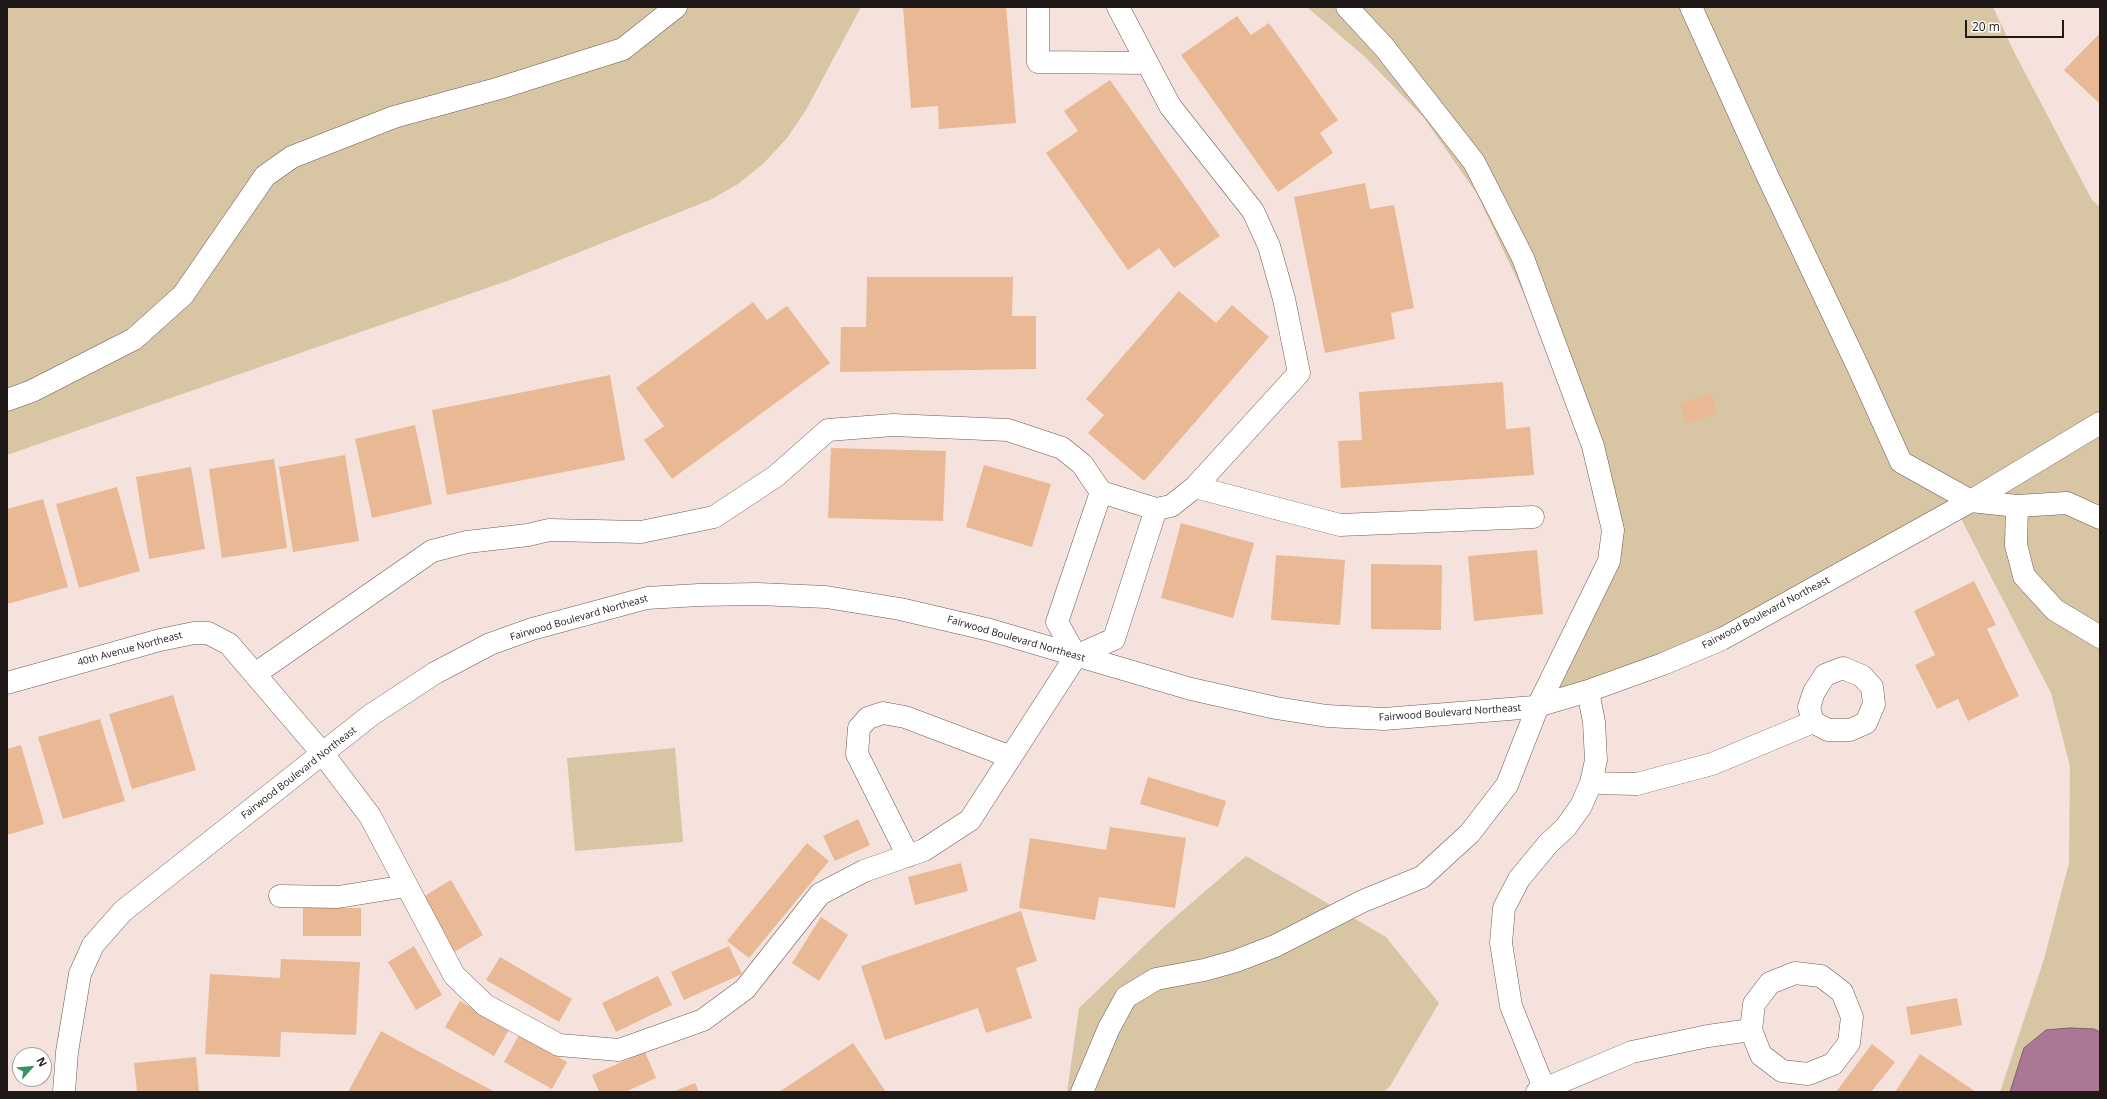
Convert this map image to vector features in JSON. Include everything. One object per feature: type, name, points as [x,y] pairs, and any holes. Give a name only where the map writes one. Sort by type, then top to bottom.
[{"type":"street","points":[[7,400],[32,391],[134,339],[183,295],[265,176],[292,157],[394,118],[500,88],[623,49],[676,7]]},
{"type":"street","points":[[1038,7],[1038,62],[1147,63]]},
{"type":"street","points":[[255,674],[432,551],[467,542],[528,535],[549,530],[641,532],[714,517],[776,476],[828,430],[893,425],[1008,430],[1062,448],[1082,464],[1102,492],[1156,509],[1171,506],[1196,487],[1299,373],[1284,299],[1269,246],[1253,211],[1170,106],[1118,7]]},
{"type":"street","points":[[1082,1092],[1109,1028],[1126,997],[1156,979],[1210,969],[1275,946],[1364,901],[1422,877],[1470,833],[1507,785],[1538,706],[1609,561],[1613,530],[1593,446],[1523,258],[1474,162],[1384,47],[1347,7]]},
{"type":"street","points":[[1691,7],[1767,175],[1859,369],[1901,462],[1971,501],[2017,506],[2067,503],[2100,518]]},
{"type":"street","name":"Fairwood Boulevard Northeast","points":[[64,1092],[67,1052],[80,974],[93,945],[123,911],[372,715],[435,673],[490,644],[532,629],[647,598],[758,594],[826,597],[900,609],[982,628],[1191,689],[1276,708],[1327,716],[1384,719],[1538,706],[1588,691],[1663,664],[1722,639],[1971,501],[2100,423]]},
{"type":"street","points":[[1196,487],[1340,525],[1533,518]]},
{"type":"street","points":[[1102,492],[1057,622],[1076,656],[1114,639],[1156,509]]},
{"type":"street","points":[[2017,506],[2016,545],[2024,576],[2055,610],[2100,637]]},
{"type":"street","name":"40th Avenue Northeast","points":[[7,683],[160,640],[194,633],[208,634],[229,644],[323,754],[370,816],[454,975],[485,1005],[559,1045],[619,1050],[703,1020],[745,989],[820,894],[864,871],[924,850],[970,820],[1076,656]]},
{"type":"street","points":[[1588,691],[1594,722],[1596,760],[1591,783],[1577,811],[1566,827],[1548,844],[1519,879],[1504,908],[1500,943],[1512,1006],[1540,1090],[1632,1052],[1708,1036],[1751,1030]]},
{"type":"street","points":[[908,856],[857,754],[859,728],[868,718],[883,713],[906,717],[1012,756]]},
{"type":"street","points":[[1591,783],[1637,784],[1705,766],[1813,722]]},
{"type":"street","points":[[280,896],[338,897],[406,886]]},
{"type":"street","points":[[1795,973],[1821,976],[1842,992],[1852,1016],[1849,1043],[1833,1064],[1808,1074],[1782,1071],[1766,1059],[1761,1055],[1751,1030],[1754,1004],[1770,983],[1795,973]]},
{"type":"shaded area","points":[[7,7],[861,7],[806,110],[787,138],[764,163],[738,184],[710,200],[507,281],[7,455]]},
{"type":"shaded area","points":[[1307,7],[1993,7],[2014,52],[2092,200],[2100,207],[2100,1092],[2000,1092],[2044,959],[2069,863],[2070,766],[2051,693],[1956,509],[1722,639],[1534,707],[1604,553],[1599,495],[1529,305],[1477,194],[1424,118],[1365,57]]},
{"type":"shaded area","points":[[675,748],[683,842],[575,851],[567,758]]},
{"type":"shaded area","points":[[1246,856],[1386,937],[1439,1003],[1390,1086],[1384,1092],[1067,1092],[1079,1008],[1166,925]]},
{"type":"shaded area","points":[[2070,1028],[2094,1029],[2100,1032],[2100,1092],[2010,1092],[2024,1048],[2046,1030]]},
{"type":"building","points":[[903,7],[1006,7],[1016,123],[939,129],[938,106],[911,108]]},
{"type":"building","points":[[1237,16],[1251,35],[1269,23],[1338,120],[1320,133],[1333,153],[1278,192],[1181,55]]},
{"type":"building","points":[[2100,33],[2100,104],[2064,70]]},
{"type":"building","points":[[1110,80],[1220,236],[1174,268],[1159,248],[1128,270],[1046,153],[1078,131],[1064,111]]},
{"type":"building","points":[[1365,183],[1370,209],[1394,205],[1414,308],[1391,313],[1395,339],[1325,353],[1294,197]]},
{"type":"building","points":[[867,277],[1013,277],[1012,316],[1036,316],[1036,369],[840,372],[841,327],[866,327]]},
{"type":"building","points":[[1179,291],[1216,323],[1232,305],[1269,337],[1144,481],[1088,433],[1104,415],[1086,399]]},
{"type":"building","points":[[753,302],[767,320],[787,306],[830,363],[672,479],[644,440],[664,426],[636,388]]},
{"type":"building","points":[[610,375],[625,460],[447,495],[432,410]]},
{"type":"building","points":[[1503,382],[1506,429],[1530,427],[1534,475],[1341,488],[1338,441],[1362,440],[1359,392]]},
{"type":"building","points":[[1711,394],[1717,414],[1686,423],[1680,403]]},
{"type":"building","points":[[415,425],[432,504],[372,518],[355,439]]},
{"type":"building","points":[[831,448],[946,451],[943,521],[828,518]]},
{"type":"building","points":[[345,455],[359,541],[293,552],[279,467]]},
{"type":"building","points":[[274,459],[287,548],[222,558],[209,469]]},
{"type":"building","points":[[984,465],[1051,484],[1032,547],[966,527]]},
{"type":"building","points":[[191,467],[205,549],[149,559],[136,477]]},
{"type":"building","points":[[117,487],[140,571],[79,588],[56,504]]},
{"type":"building","points":[[43,499],[68,587],[7,604],[7,509]]},
{"type":"building","points":[[1181,523],[1254,543],[1233,618],[1161,598]]},
{"type":"building","points":[[1537,550],[1543,614],[1474,621],[1468,556]]},
{"type":"building","points":[[1276,555],[1345,560],[1340,625],[1271,620]]},
{"type":"building","points":[[1371,564],[1442,565],[1441,630],[1371,629]]},
{"type":"building","points":[[1974,581],[1996,625],[1987,629],[2019,696],[1968,721],[1958,699],[1937,709],[1915,665],[1935,655],[1914,611]]},
{"type":"building","points":[[173,695],[196,770],[132,789],[109,714]]},
{"type":"building","points":[[100,719],[125,801],[63,819],[38,737]]},
{"type":"building","points":[[21,745],[44,824],[7,835],[7,749]]},
{"type":"building","points":[[1148,777],[1226,801],[1218,827],[1140,804]]},
{"type":"building","points":[[858,819],[870,845],[835,861],[823,836]]},
{"type":"building","points":[[1110,827],[1186,838],[1175,908],[1099,897],[1095,920],[1019,908],[1030,838],[1106,850]]},
{"type":"building","points":[[807,843],[829,861],[749,958],[727,941]]},
{"type":"building","points":[[961,863],[968,891],[915,905],[908,877]]},
{"type":"building","points":[[451,880],[483,935],[454,952],[421,898]]},
{"type":"building","points":[[303,908],[361,908],[361,936],[303,936]]},
{"type":"building","points":[[1021,911],[1037,961],[1016,968],[1032,1018],[986,1033],[978,1008],[885,1040],[861,966]]},
{"type":"building","points":[[821,917],[848,935],[819,981],[792,963]]},
{"type":"building","points":[[414,946],[442,995],[416,1010],[388,962]]},
{"type":"building","points":[[729,946],[742,974],[684,1000],[671,972]]},
{"type":"building","points":[[500,957],[572,999],[559,1022],[486,980]]},
{"type":"building","points":[[281,959],[360,962],[356,1035],[281,1032],[280,1057],[205,1054],[210,974],[280,978]]},
{"type":"building","points":[[658,976],[672,1005],[616,1032],[602,1003]]},
{"type":"building","points":[[1957,998],[1962,1025],[1911,1035],[1906,1007]]},
{"type":"building","points":[[460,1001],[509,1030],[494,1056],[445,1027]]},
{"type":"building","points":[[381,1031],[495,1092],[348,1092]]},
{"type":"building","points":[[519,1035],[567,1062],[552,1089],[504,1062]]},
{"type":"building","points":[[853,1043],[886,1092],[779,1092]]},
{"type":"building","points":[[1872,1044],[1895,1062],[1871,1092],[1836,1092]]},
{"type":"building","points":[[645,1052],[656,1078],[625,1092],[599,1092],[592,1075]]},
{"type":"building","points":[[1920,1054],[1976,1092],[1895,1092]]},
{"type":"building","points":[[196,1057],[199,1092],[137,1092],[134,1063]]},
{"type":"building","points":[[695,1083],[699,1092],[672,1092]]}]
